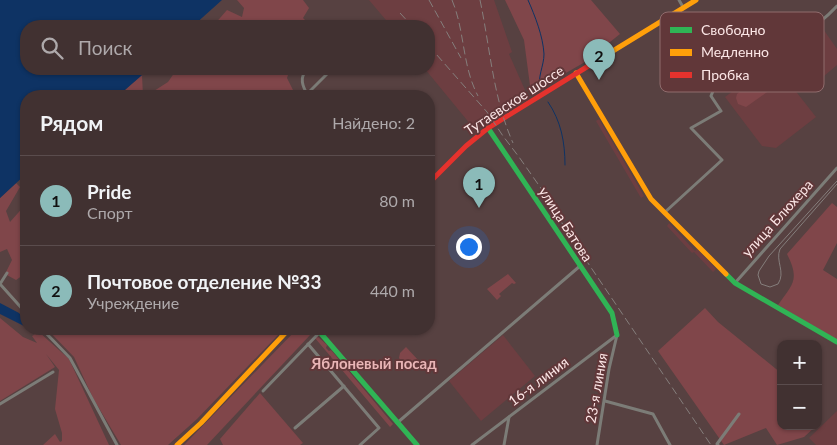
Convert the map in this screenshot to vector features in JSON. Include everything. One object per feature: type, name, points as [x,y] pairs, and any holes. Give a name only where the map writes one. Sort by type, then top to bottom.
[{"type":"street","points":[[679,0],[684,8]]},
{"type":"street","name":"Тутаевское шоссе","points":[[677,12],[696,0]]},
{"type":"street","points":[[824,20],[837,6]]},
{"type":"street","name":"Тутаевское шоссе","points":[[435,177],[488,128],[660,22]]},
{"type":"street","points":[[576,73],[651,199],[664,213],[734,283],[837,342]]},
{"type":"street","points":[[303,75],[302,82],[306,90]]},
{"type":"street","points":[[313,90],[326,75]]},
{"type":"street","points":[[664,213],[722,160],[691,128],[721,111],[711,96],[713,92]]},
{"type":"street","name":"улица Батова","points":[[488,128],[612,313],[612,318],[618,327],[617,335]]},
{"type":"street","name":"улица Блюхера","points":[[734,283],[837,168]]},
{"type":"street","points":[[398,423],[580,266]]},
{"type":"street","points":[[7,273],[0,284],[20,306]]},
{"type":"street","points":[[48,335],[70,358],[116,445]]},
{"type":"street","points":[[264,391],[314,335]]},
{"type":"street","points":[[322,335],[417,445]]},
{"type":"street","name":"23-я линия","points":[[597,445],[617,335]]},
{"type":"street","name":"16-я линия","points":[[472,445],[617,335]]},
{"type":"street","points":[[177,445],[201,423],[283,336]]},
{"type":"street","points":[[308,344],[379,428],[360,445]]},
{"type":"street","points":[[0,404],[53,372]]},
{"type":"street","points":[[295,428],[344,386]]},
{"type":"street","points":[[605,401],[654,414],[670,445]]},
{"type":"street","points":[[718,445],[739,414]]},
{"type":"street","points":[[504,445],[509,416]]},
{"type":"shaded area","points":[[237,0],[303,0],[309,8],[303,18],[305,20],[218,20],[227,10],[242,17],[244,8]]},
{"type":"shaded area","points":[[369,0],[494,0],[512,52],[509,54],[525,90],[524,93],[471,125],[430,75],[435,75],[435,20],[386,20]]},
{"type":"shaded area","points":[[505,0],[591,0],[620,34],[585,62],[531,93],[524,40]]},
{"type":"shaded area","points":[[824,30],[837,49],[837,65],[824,76]]},
{"type":"shaded area","points":[[142,75],[143,90],[125,90]]},
{"type":"shaded area","points":[[173,75],[288,75],[287,78],[293,90],[155,90],[168,82]]},
{"type":"shaded area","points":[[732,92],[796,92],[816,117],[776,148],[762,146],[725,97]]},
{"type":"shaded area","points":[[739,92],[767,92],[746,107],[738,104],[737,94]]},
{"type":"shaded area","points":[[599,119],[644,196],[641,198],[596,121]]},
{"type":"shaded area","points":[[16,183],[20,187],[6,211],[10,222],[20,211],[20,277],[16,280],[5,274],[12,260],[7,249],[0,252],[0,198]]},
{"type":"shaded area","points":[[832,203],[837,207],[837,243],[823,270],[837,279],[837,340],[778,305],[788,292],[794,276],[787,254]]},
{"type":"shaded area","points":[[669,223],[695,251],[697,249],[716,269],[713,272],[667,226]]},
{"type":"shaded area","points":[[508,274],[516,283],[512,283],[499,294],[501,296],[497,300],[487,289]]},
{"type":"shaded area","points":[[705,308],[718,322],[777,370],[777,430],[812,430],[804,437],[777,445],[766,428],[724,445],[658,351]]},
{"type":"shaded area","points":[[0,318],[20,335],[37,343],[32,336],[42,335],[69,359],[109,445],[43,445],[55,434],[60,442],[62,441],[62,433],[55,409],[59,370],[46,354],[55,367],[0,401]]},
{"type":"shaded area","points":[[53,335],[278,335],[197,419],[168,445],[121,445],[93,398],[74,357]]},
{"type":"shaded area","points":[[291,335],[310,335],[207,445],[184,445]]},
{"type":"shaded area","points":[[503,335],[535,376],[481,421],[449,381]]},
{"type":"shaded area","points":[[318,337],[327,345],[326,348],[329,351],[331,350],[393,424],[390,427],[315,338]]},
{"type":"shaded area","points":[[406,347],[419,361],[407,370],[399,358],[400,353]]},
{"type":"shaded area","points":[[260,393],[303,443],[300,445],[223,445],[220,439]]},
{"type":"shaded area","points":[[837,411],[837,445],[816,445],[809,438],[817,430],[822,430],[822,425]]},
{"type":"water","points":[[0,0],[222,0],[200,20],[20,20],[20,75],[142,75],[125,90],[20,90],[20,180],[0,198]]},
{"type":"water","points":[[0,303],[19,313],[20,324],[0,314]]},
{"type":"waterway","points":[[528,0],[538,26],[544,54],[539,81],[540,90]]},
{"type":"waterway","points":[[548,102],[561,132],[565,165]]},
{"type":"tram line","points":[[837,181],[769,256],[759,271],[758,275],[761,284],[770,287],[778,284],[781,275],[780,249],[837,184]]},
{"type":"railway","points":[[429,0],[461,58]]},
{"type":"railway","points":[[452,0],[469,73],[478,96]]},
{"type":"railway","points":[[480,0],[496,90],[513,143]]},
{"type":"railway","points":[[400,13],[406,20]]},
{"type":"railway","points":[[435,53],[487,112],[519,157],[545,194],[569,235],[711,445]]},
{"type":"traffic: fast","points":[[488,128],[612,313],[617,335]]},
{"type":"traffic: fast","points":[[726,274],[735,283],[837,342]]},
{"type":"traffic: fast","points":[[322,335],[417,445]]},
{"type":"traffic: slow","points":[[676,12],[696,0]]},
{"type":"traffic: slow","points":[[590,65],[660,22]]},
{"type":"traffic: slow","points":[[576,73],[651,199],[726,274]]},
{"type":"traffic: slow","points":[[177,445],[201,423],[283,335]]},
{"type":"traffic: jam","points":[[435,177],[466,146],[488,128],[590,65]]},
{"type":"place","name":"Почтовое отделение №33","points":[[599,80]]},
{"type":"place","name":"Pride","points":[[479,208]]},
{"type":"district","name":"Яблоневый посад","points":[[374,363]]}]
